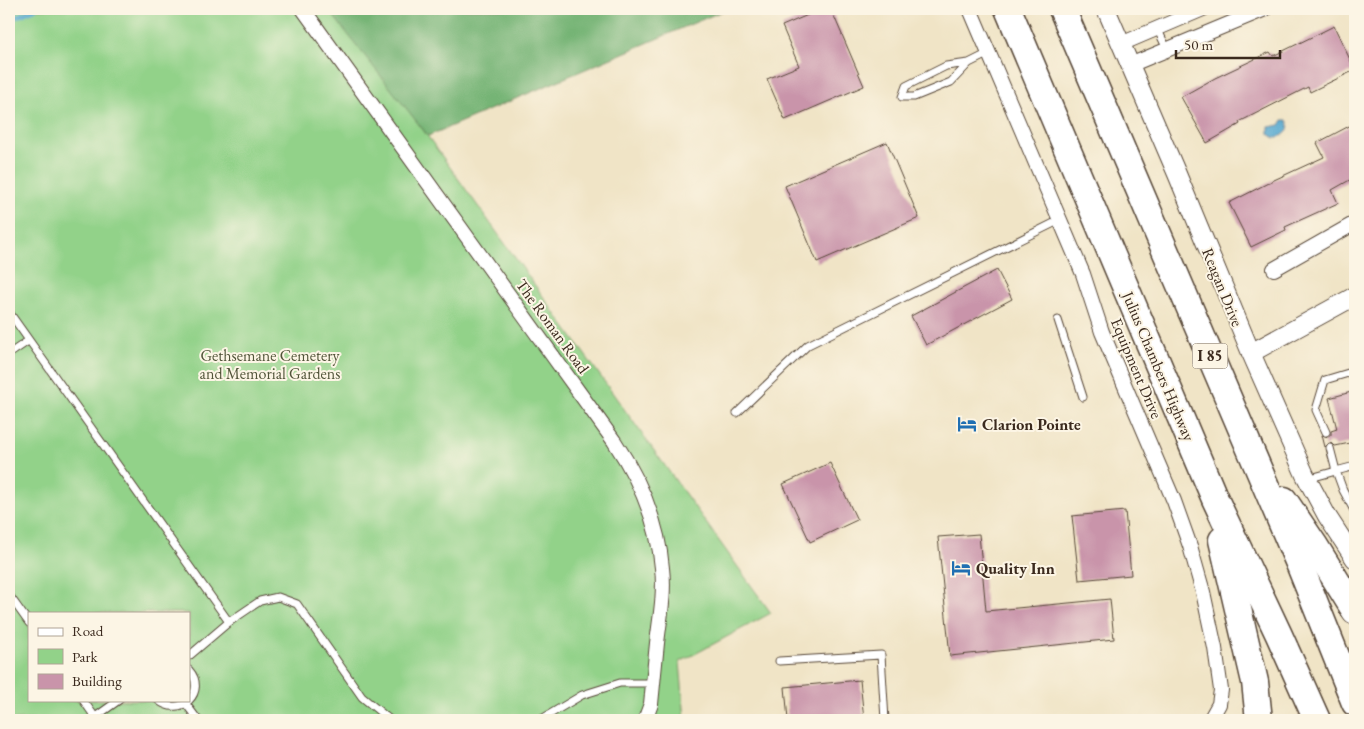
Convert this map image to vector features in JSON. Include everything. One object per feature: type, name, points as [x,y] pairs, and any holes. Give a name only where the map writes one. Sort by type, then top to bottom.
[{"type":"highway","name":"Julius Chambers Highway","points":[[1008,9],[1207,480],[1317,720]]},
{"type":"highway","name":"I 85","points":[[1062,9],[1300,566],[1355,704]]},
{"type":"highway","points":[[1251,451],[1315,546],[1355,611]]},
{"type":"highway","points":[[1207,480],[1254,673],[1259,720]]},
{"type":"street","name":"The Roman Road","points":[[303,9],[630,466],[644,493],[655,525],[662,568],[663,598],[651,704],[645,720]]},
{"type":"street","name":"Equipment Drive","points":[[970,9],[1084,274],[1102,332],[1174,501],[1190,546],[1203,592],[1215,648],[1221,690],[1219,704],[1210,720]]},
{"type":"street","name":"Reagan Drive","points":[[1106,9],[1250,353],[1307,479],[1327,516],[1354,556]]},
{"type":"street","points":[[1121,44],[1202,9]]},
{"type":"street","points":[[1130,64],[1263,9]]},
{"type":"street","points":[[1274,269],[1355,223]]},
{"type":"street","points":[[1250,353],[1355,296]]},
{"type":"street","name":"The Roman Road","points":[[651,704],[656,720]]},
{"type":"lane","points":[[1158,28],[1167,49]]},
{"type":"lane","points":[[969,63],[951,82],[914,98],[902,97],[906,86],[946,66],[969,63],[989,53]]},
{"type":"lane","points":[[737,413],[808,345],[1060,220]]},
{"type":"lane","points":[[9,312],[229,622]]},
{"type":"lane","points":[[1058,320],[1083,397]]},
{"type":"lane","points":[[9,354],[28,341]]},
{"type":"lane","points":[[1326,432],[1316,410],[1325,380],[1355,371]]},
{"type":"lane","points":[[1330,448],[1343,490],[1355,512]]},
{"type":"lane","points":[[1307,479],[1355,466]]},
{"type":"lane","points":[[9,595],[28,622]]},
{"type":"lane","points":[[190,655],[229,622],[260,602],[278,598],[297,604],[362,697],[390,720]]},
{"type":"lane","points":[[779,661],[882,655],[885,720]]},
{"type":"lane","points":[[190,672],[195,680],[195,686],[190,700]]},
{"type":"lane","points":[[540,720],[582,695],[620,683],[653,684]]},
{"type":"lane","points":[[84,702],[93,719],[116,702]]},
{"type":"lane","points":[[161,702],[172,707],[186,704],[198,720]]},
{"type":"lane","points":[[378,710],[379,720]]},
{"type":"green space","name":"Gethsemane Cemetery and Memorial Gardens","points":[[9,9],[336,9],[771,613],[680,662],[685,720],[9,720]]},
{"type":"green space","points":[[328,9],[727,9],[428,136]]},
{"type":"water","points":[[1283,120],[1287,120],[1289,127],[1287,132],[1275,138],[1269,134],[1269,127],[1280,125]]},
{"type":"building","points":[[822,9],[831,9],[864,86],[785,120],[767,79],[799,66],[782,26]]},
{"type":"building","points":[[1334,26],[1355,70],[1310,92],[1308,87],[1239,122],[1240,124],[1207,143],[1181,97],[1215,78],[1270,52],[1273,56]]},
{"type":"building","points":[[1355,123],[1355,177],[1332,190],[1338,203],[1285,227],[1286,230],[1251,247],[1229,203],[1324,157],[1317,143]]},
{"type":"building","points":[[887,142],[919,218],[817,262],[785,186]]},
{"type":"building","points":[[997,270],[1012,299],[926,345],[911,316]]},
{"type":"building","points":[[1355,391],[1355,442],[1335,446],[1329,443],[1325,447],[1322,435],[1328,437],[1331,435],[1331,431],[1337,429],[1329,398]]},
{"type":"building","points":[[830,463],[857,520],[810,542],[783,484]]},
{"type":"building","points":[[1125,511],[1131,575],[1079,580],[1072,516]]},
{"type":"building","name":"Quality Inn","points":[[979,534],[986,611],[1110,599],[1114,639],[950,656],[938,537]]},
{"type":"building","points":[[860,680],[864,720],[788,720],[785,687]]},
{"type":"waterway","points":[[9,20],[35,9]]},
{"type":"place","name":"Clarion Pointe","points":[[967,424]]},
{"type":"place","name":"Quality Inn","points":[[961,568]]}]
